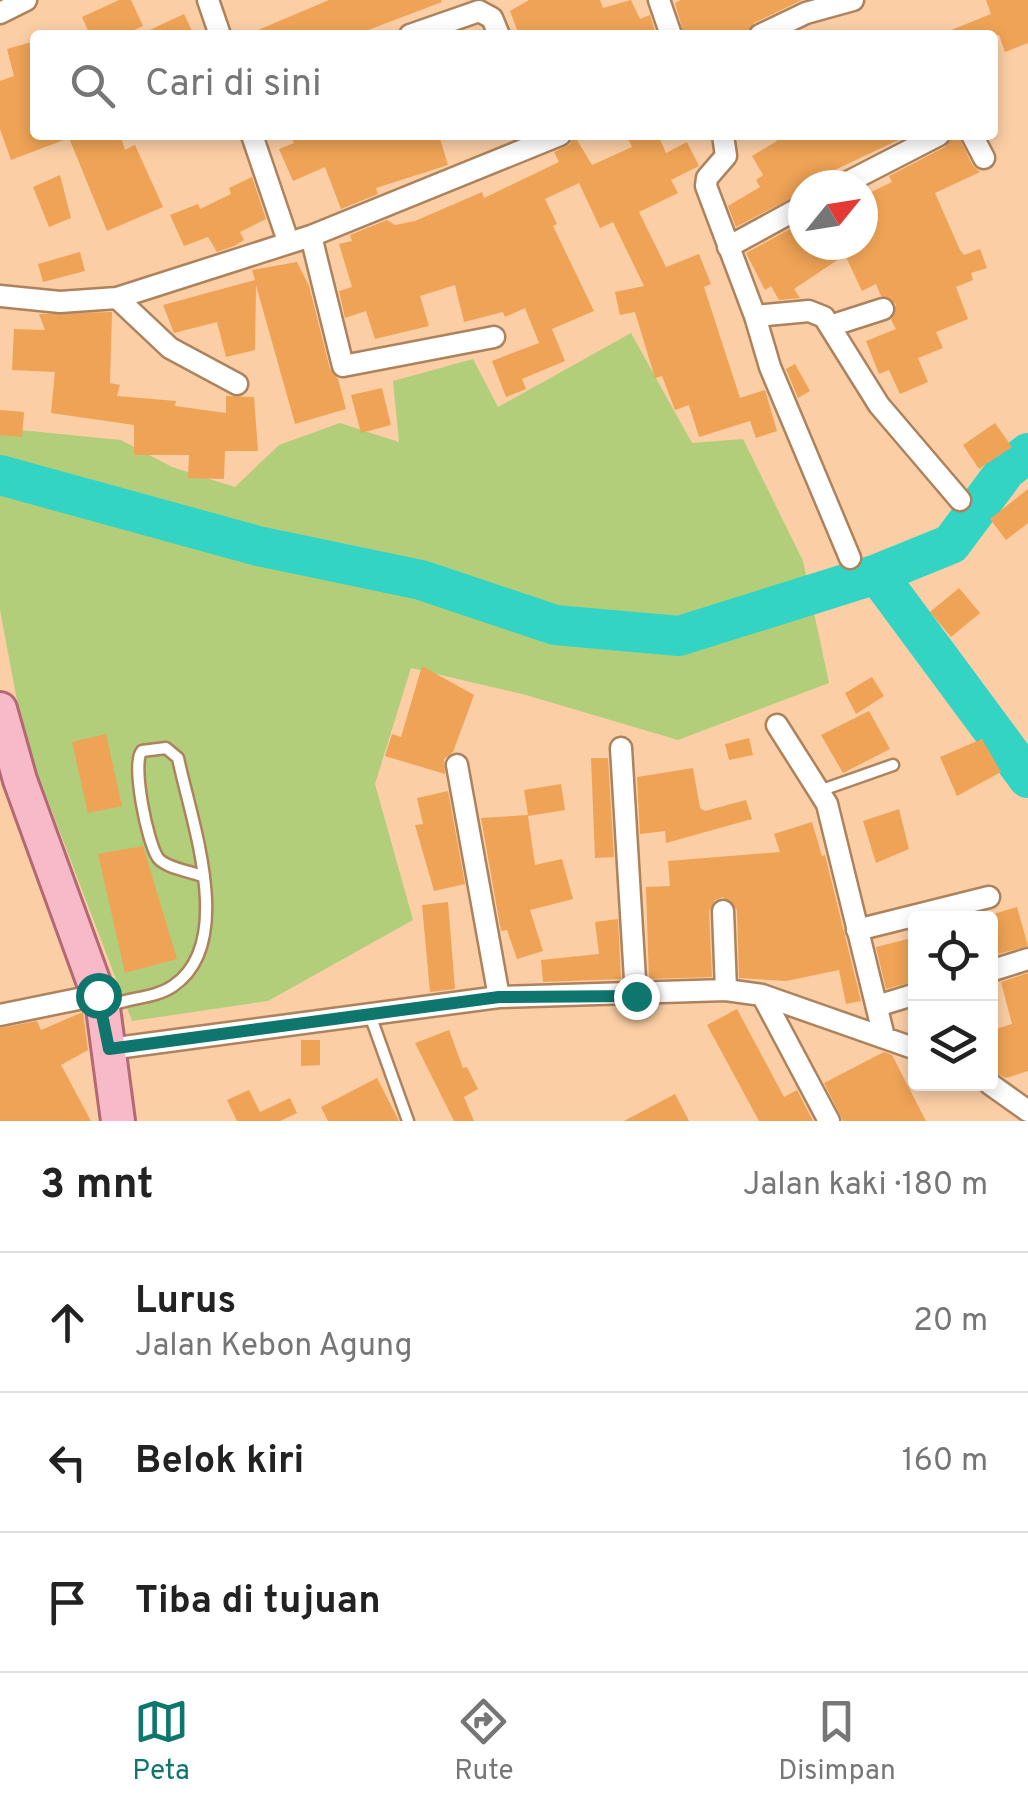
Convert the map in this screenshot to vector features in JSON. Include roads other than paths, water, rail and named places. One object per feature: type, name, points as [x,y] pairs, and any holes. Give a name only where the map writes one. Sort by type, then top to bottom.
[{"type":"main road","points":[[0,710],[10,783],[101,1002],[117,1119]]},
{"type":"street","points":[[0,13],[26,0]]},
{"type":"street","points":[[208,0],[218,30]]},
{"type":"street","points":[[660,0],[669,30]]},
{"type":"street","points":[[770,30],[806,13],[853,0]]},
{"type":"street","points":[[424,30],[479,11],[492,18],[497,30]]},
{"type":"street","points":[[254,140],[288,241]]},
{"type":"street","points":[[0,296],[60,302],[117,298],[311,236],[543,140]]},
{"type":"street","points":[[724,140],[726,156],[705,182],[770,367],[850,558]]},
{"type":"street","points":[[871,170],[929,140]]},
{"type":"street","points":[[975,140],[984,158]]},
{"type":"street","points":[[728,247],[788,214]]},
{"type":"street","points":[[311,236],[343,366],[494,337]]},
{"type":"street","points":[[117,298],[170,348],[237,384]]},
{"type":"street","points":[[830,326],[882,308]]},
{"type":"street","points":[[755,316],[817,312],[830,326],[879,406],[960,500]]},
{"type":"street","points":[[777,725],[822,790],[884,1037]]},
{"type":"street","points":[[621,748],[636,996]]},
{"type":"street","points":[[458,765],[499,997]]},
{"type":"street","points":[[857,930],[989,897]]},
{"type":"street","points":[[724,911],[726,990]]},
{"type":"street","points":[[998,969],[1028,960]]},
{"type":"street","points":[[109,1049],[499,997],[636,996],[726,990],[762,995],[908,1047]]},
{"type":"street","points":[[762,995],[829,1121]]},
{"type":"street","points":[[877,1006],[908,996]]},
{"type":"street","points":[[0,1016],[101,1002]]},
{"type":"street","points":[[998,1090],[1028,1111]]},
{"type":"lane","points":[[101,1002],[162,993],[189,970],[204,948],[208,920],[202,876],[178,758],[166,748],[142,751],[137,761],[142,807],[156,854],[160,861],[202,876]]},
{"type":"lane","points":[[822,790],[893,766]]},
{"type":"lane","points":[[370,1015],[408,1121]]},
{"type":"waterway","points":[[877,574],[951,544],[1006,470],[1028,453]]},
{"type":"waterway","points":[[0,475],[258,546],[421,580],[555,625],[679,636],[877,574],[1028,778]]}]
